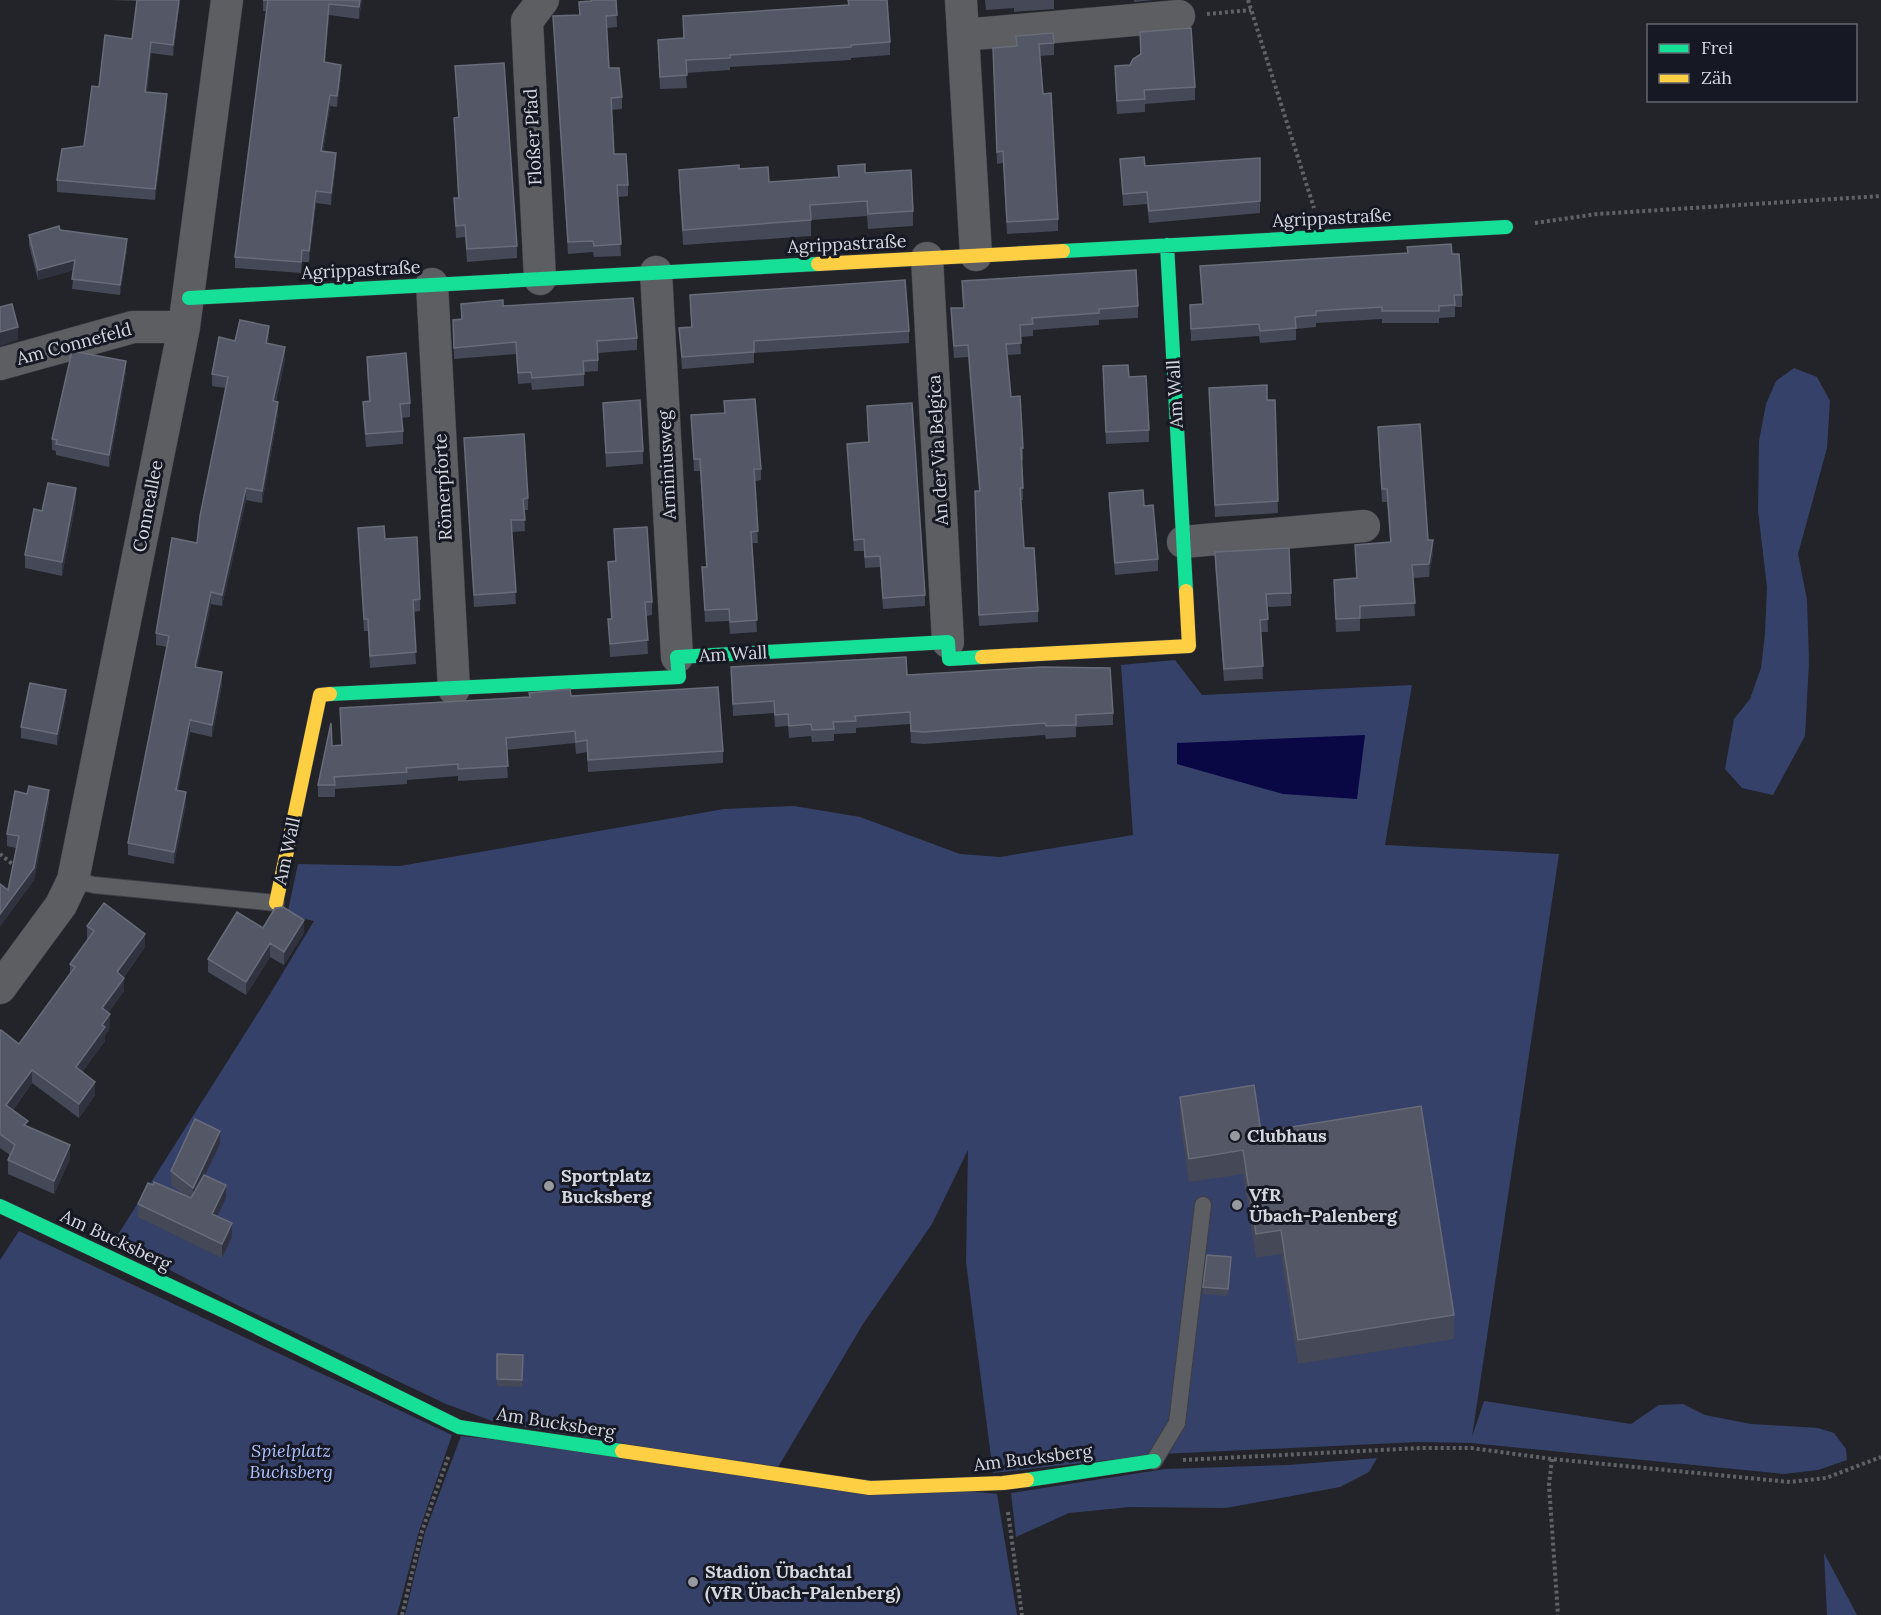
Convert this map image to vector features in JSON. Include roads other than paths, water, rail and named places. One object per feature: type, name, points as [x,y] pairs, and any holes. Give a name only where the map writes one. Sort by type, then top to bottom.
[{"type":"street","name":"Conneallee","points":[[0,988],[62,905],[73,880],[186,312],[227,0]]},
{"type":"street","name":"Floßer Pfad","points":[[540,279],[527,21],[543,0]]},
{"type":"street","points":[[960,0],[976,255]]},
{"type":"street","points":[[963,35],[1179,16]]},
{"type":"street","name":"Agrippastraße","points":[[186,312],[432,285],[1506,227]]},
{"type":"street","name":"Am Wall","points":[[276,903],[320,695],[678,677],[677,657],[948,642],[949,659],[1189,646],[1167,245]]},
{"type":"street","name":"An der Via Belgica","points":[[927,258],[948,642]]},
{"type":"street","name":"Arminiusweg","points":[[656,273],[677,657]]},
{"type":"street","name":"Römerpforte","points":[[432,285],[454,689]]},
{"type":"street","name":"Am Connefeld","points":[[0,364],[186,312]]},
{"type":"street","points":[[1183,542],[1364,526]]},
{"type":"street","name":"Am Bucksberg","points":[[0,1206],[228,1313],[459,1427],[870,1488],[1003,1483],[1154,1461]]},
{"type":"lane","points":[[73,880],[94,885],[276,903]]},
{"type":"lane","points":[[1154,1461],[1177,1423],[1203,1205]]},
{"type":"place","name":"Clubhaus","points":[[1235,1136]]},
{"type":"place","name":"Sportplatz Bucksberg","points":[[549,1186]]},
{"type":"place","name":"VfR Übach-Palenberg","points":[[1237,1205]]},
{"type":"place","name":"Stadion Übachtal (VfR Übach-Palenberg)","points":[[693,1582]]},
{"type":"park label","name":"Spielplatz Buchsberg","points":[[291,1461]]}]
